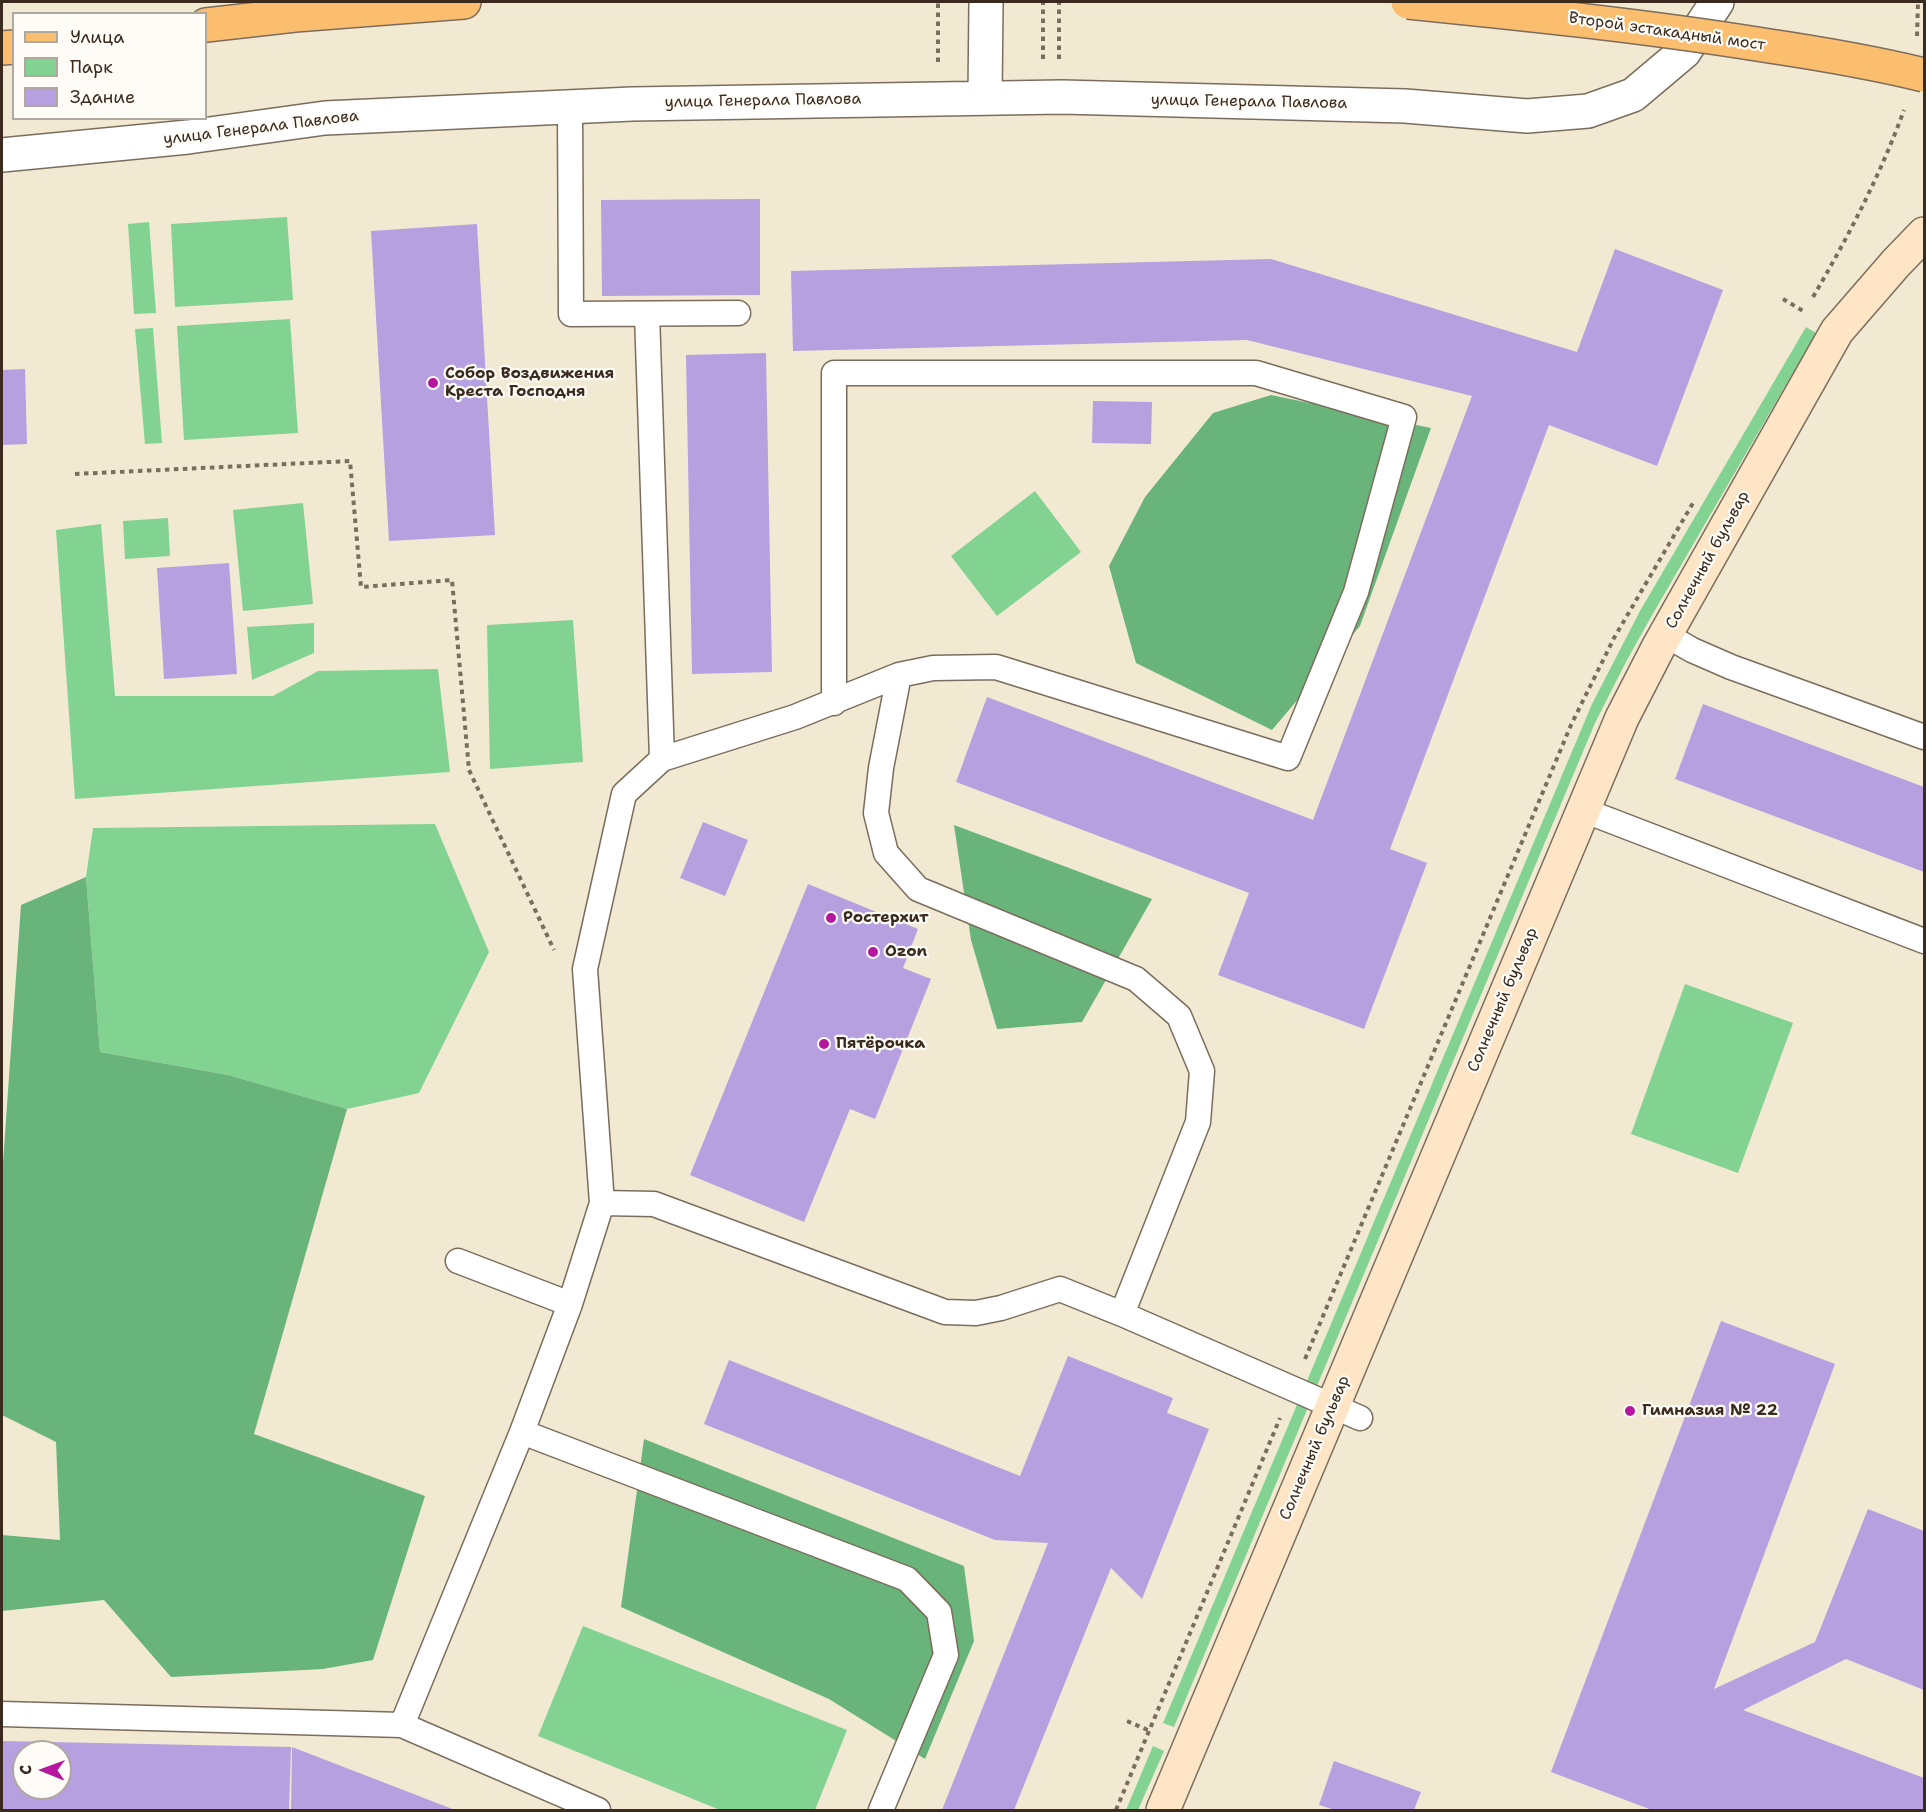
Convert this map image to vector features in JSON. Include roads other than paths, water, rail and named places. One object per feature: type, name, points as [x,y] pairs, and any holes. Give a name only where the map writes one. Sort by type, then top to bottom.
[{"type":"main road","points":[[207,25],[295,15],[464,2]]},
{"type":"main road","name":"Второй эстакадный мост","points":[[1408,2],[1600,22],[1804,51],[1921,61]]},
{"type":"street","points":[[985,98],[986,2]]},
{"type":"street","name":"улица Генерала Павлова","points":[[2,156],[188,137],[325,118],[632,104],[1062,97],[1405,105],[1527,116],[1588,111],[1633,95],[1684,52],[1717,2]]},
{"type":"street","name":"Солнечный бульвар","points":[[1162,1810],[1346,1412],[1583,810],[1622,718],[1666,635],[1837,331],[1924,234]]},
{"type":"lane","points":[[570,107],[571,314],[738,313]]},
{"type":"lane","points":[[647,314],[662,759]]},
{"type":"lane","points":[[402,1725],[522,1432],[570,1304],[602,1203],[585,969],[624,794],[662,759],[795,717],[834,703],[899,675],[933,668],[996,667],[1288,758],[1356,592],[1404,417],[1256,373],[834,373],[834,703]]},
{"type":"lane","points":[[1666,635],[1692,650],[1731,667],[1924,737]]},
{"type":"lane","points":[[899,675],[881,768],[876,813],[886,853],[918,889],[1136,979],[1179,1016],[1202,1071],[1198,1122],[1122,1314]]},
{"type":"lane","points":[[1583,810],[1924,941]]},
{"type":"lane","points":[[602,1203],[654,1204],[945,1312],[976,1312],[1001,1308],[1060,1289],[1346,1412]]},
{"type":"lane","points":[[458,1261],[570,1304]]},
{"type":"lane","points":[[522,1432],[907,1580],[939,1612],[946,1655],[880,1810]]},
{"type":"lane","points":[[2,1714],[402,1725],[598,1810]]},
{"type":"place","name":"Собор Воздвижения Креста Господня","points":[[433,383]]},
{"type":"place","name":"Ростерхит","points":[[831,918]]},
{"type":"place","name":"Ozon","points":[[873,952]]},
{"type":"place","name":"Пятёрочка","points":[[824,1044]]},
{"type":"place","name":"Гимназия № 22","points":[[1630,1411]]}]
